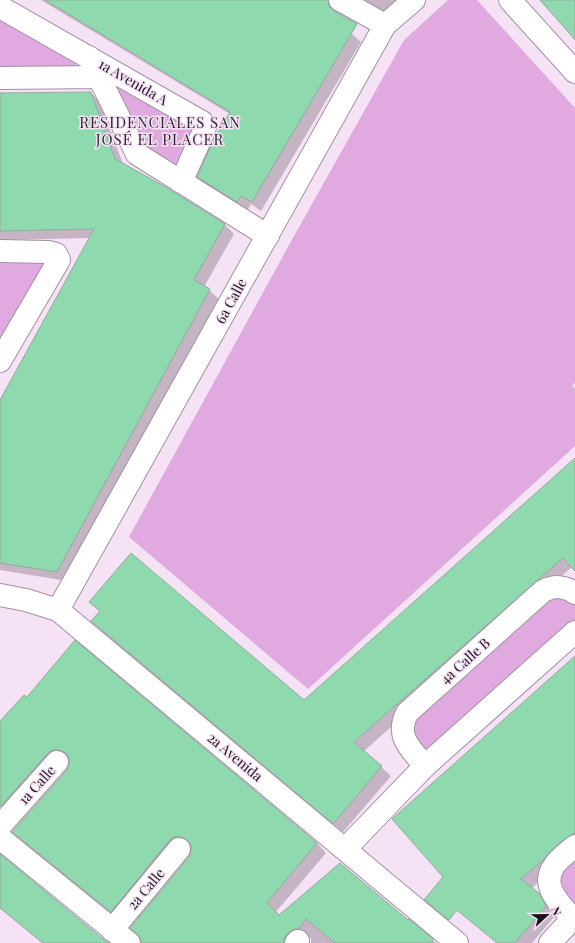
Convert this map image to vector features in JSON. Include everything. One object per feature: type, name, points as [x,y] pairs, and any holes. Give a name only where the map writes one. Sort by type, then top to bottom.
[{"type":"street","points":[[340,0],[385,26]]},
{"type":"street","name":"6a Calle","points":[[58,610],[385,26],[414,0]]},
{"type":"street","points":[[510,0],[575,72]]},
{"type":"street","name":"1a Avenida A","points":[[0,7],[202,122],[205,127],[204,131],[181,182]]},
{"type":"street","name":"1a Avenida A","points":[[89,57],[137,154],[268,236]]},
{"type":"street","points":[[0,78],[99,77]]},
{"type":"street","points":[[0,251],[48,252],[56,254],[59,260],[0,361]]},
{"type":"street","name":"4a Calle B","points":[[425,766],[407,744],[403,736],[402,728],[408,713],[543,591],[550,587],[558,586],[567,588],[575,593]]},
{"type":"street","name":"2a Avenida","points":[[0,594],[58,610],[457,943]]},
{"type":"street","points":[[345,849],[425,766],[575,632]]},
{"type":"street","name":"1a Calle","points":[[0,826],[57,762]]},
{"type":"street","points":[[0,838],[120,936]]},
{"type":"street","points":[[550,943],[574,917],[554,896],[550,889],[550,873],[554,866],[575,846]]},
{"type":"street","name":"2a Calle","points":[[120,936],[179,849]]},
{"type":"shaded area","points":[[448,0],[477,0],[575,108],[575,383],[572,385],[575,389],[575,446],[308,689],[129,537],[289,245],[404,40]]},
{"type":"shaded area","points":[[0,19],[75,63],[79,69],[0,69]]},
{"type":"shaded area","points":[[99,77],[202,122],[181,182],[137,154]]},
{"type":"shaded area","points":[[0,251],[56,254],[0,361]]},
{"type":"shaded area","points":[[575,593],[575,632],[425,766],[402,728],[537,597]]},
{"type":"shaded area","points":[[575,846],[575,916],[549,881]]},
{"type":"building","points":[[45,0],[328,0],[329,6],[334,11],[357,24],[252,202],[241,196],[237,202],[197,177],[214,139],[230,112]]},
{"type":"building","points":[[540,0],[575,0],[575,40],[556,18]]},
{"type":"building","points":[[91,92],[115,159],[162,185],[225,224],[194,280],[210,289],[57,572],[0,563],[0,400],[94,229],[0,231],[0,93]]},
{"type":"building","points":[[575,458],[575,571],[563,558],[354,742],[382,766],[333,824],[91,621],[100,611],[89,602],[131,553],[304,700]]},
{"type":"building","points":[[75,640],[317,843],[267,903],[279,915],[340,863],[433,939],[432,941],[435,943],[335,943],[306,919],[298,929],[294,929],[287,934],[284,939],[284,943],[141,943],[140,938],[130,928],[189,857],[191,845],[187,840],[181,837],[174,837],[169,841],[111,912],[12,832],[67,770],[69,758],[66,753],[59,750],[53,750],[48,753],[0,806],[0,721],[24,695],[27,697]]},
{"type":"building","points":[[575,656],[575,832],[556,846],[543,860],[521,879],[540,894],[546,906],[515,943],[497,943],[457,910],[449,920],[424,900],[443,877],[392,819]]},
{"type":"building","points":[[0,854],[109,943],[43,943],[0,908]]},
{"type":"district","name":"RESIDENCIALES SAN JOSÉ EL PLACER","points":[[160,132]]}]
